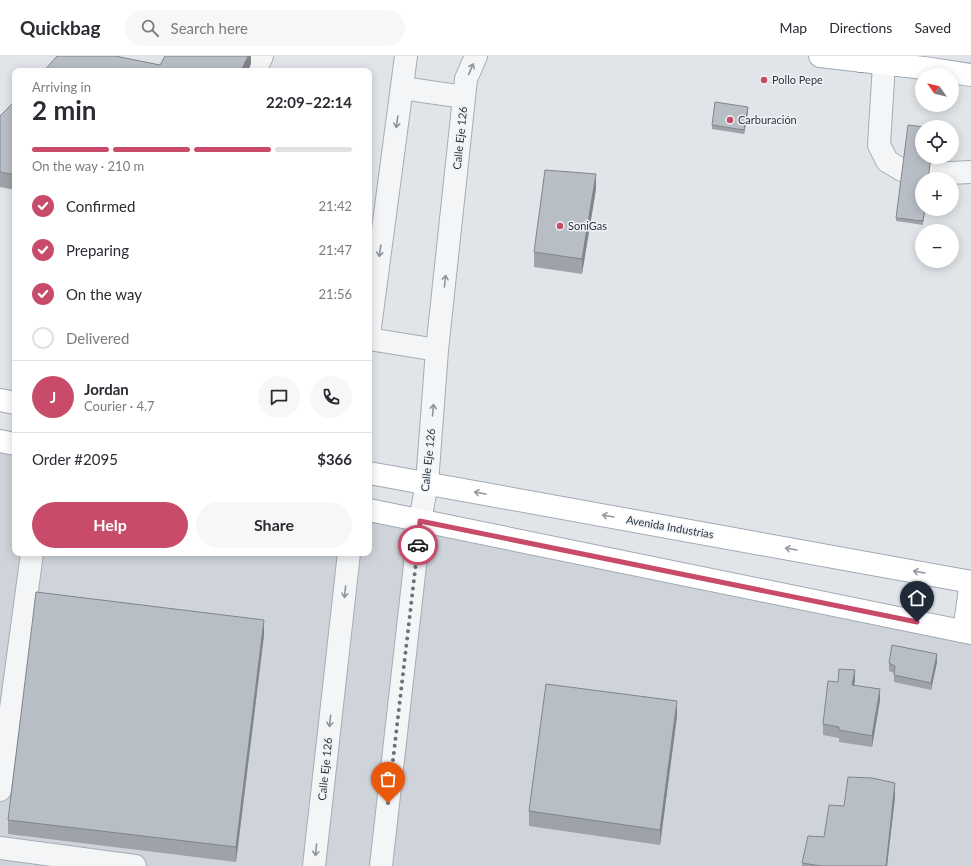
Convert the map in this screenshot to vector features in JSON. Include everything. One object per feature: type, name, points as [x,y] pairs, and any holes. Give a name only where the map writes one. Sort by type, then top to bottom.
[{"type":"main road","points":[[820,56],[855,58],[884,64],[971,75]]},
{"type":"main road","points":[[0,400],[12,402]]},
{"type":"main road","points":[[0,441],[12,443]]},
{"type":"main road","name":"Avenida Industrias","points":[[372,474],[971,582]]},
{"type":"main road","points":[[372,511],[967,632],[971,582]]},
{"type":"street","points":[[256,68],[262,56]]},
{"type":"street","points":[[372,313],[406,56]]},
{"type":"street","name":"Calle Eje 126","points":[[381,866],[420,521],[427,483],[438,350],[466,79],[476,56]]},
{"type":"street","points":[[884,64],[879,145],[887,160],[902,170]]},
{"type":"street","points":[[402,88],[464,97]]},
{"type":"street","points":[[959,173],[971,172]]},
{"type":"street","points":[[372,339],[438,350]]},
{"type":"street","points":[[0,790],[32,556]]},
{"type":"street","name":"Calle Eje 126","points":[[314,866],[349,556]]},
{"type":"street","points":[[0,848],[135,866]]},
{"type":"shaded area","points":[[0,445],[12,447],[12,556],[372,556],[372,516],[971,637],[971,866],[0,866]]},
{"type":"building","points":[[57,56],[115,56],[160,65],[165,56],[248,56],[242,68],[47,68]]},
{"type":"building","name":"Carburación","points":[[715,102],[748,107],[744,130],[712,125]]},
{"type":"building","points":[[12,104],[12,174],[0,172],[0,116]]},
{"type":"building","points":[[908,125],[915,126],[915,164],[930,164],[929,172],[915,172],[915,216],[924,216],[923,221],[896,218]]},
{"type":"building","points":[[545,170],[596,174],[582,259],[534,252]]},
{"type":"building","points":[[36,592],[264,620],[236,847],[8,820]]},
{"type":"building","points":[[892,645],[937,654],[931,683],[894,675],[895,666],[889,663]]},
{"type":"building","points":[[839,669],[855,670],[852,685],[880,689],[872,736],[839,730],[839,727],[823,724],[828,681],[838,682]]},
{"type":"building","points":[[546,684],[677,701],[660,830],[529,811]]},
{"type":"building","points":[[848,777],[872,778],[895,783],[886,866],[821,866],[802,863],[808,836],[824,837],[829,805],[844,806]]},
{"type":"way so far","points":[[388,803],[418,545]]},
{"type":"place","name":"Pollo Pepe","points":[[764,80]]},
{"type":"place","name":"Carburación","points":[[730,120]]},
{"type":"place","name":"SoniGas","points":[[560,226]]},
{"type":"route","points":[[418,545],[420,521],[917,622]]}]
